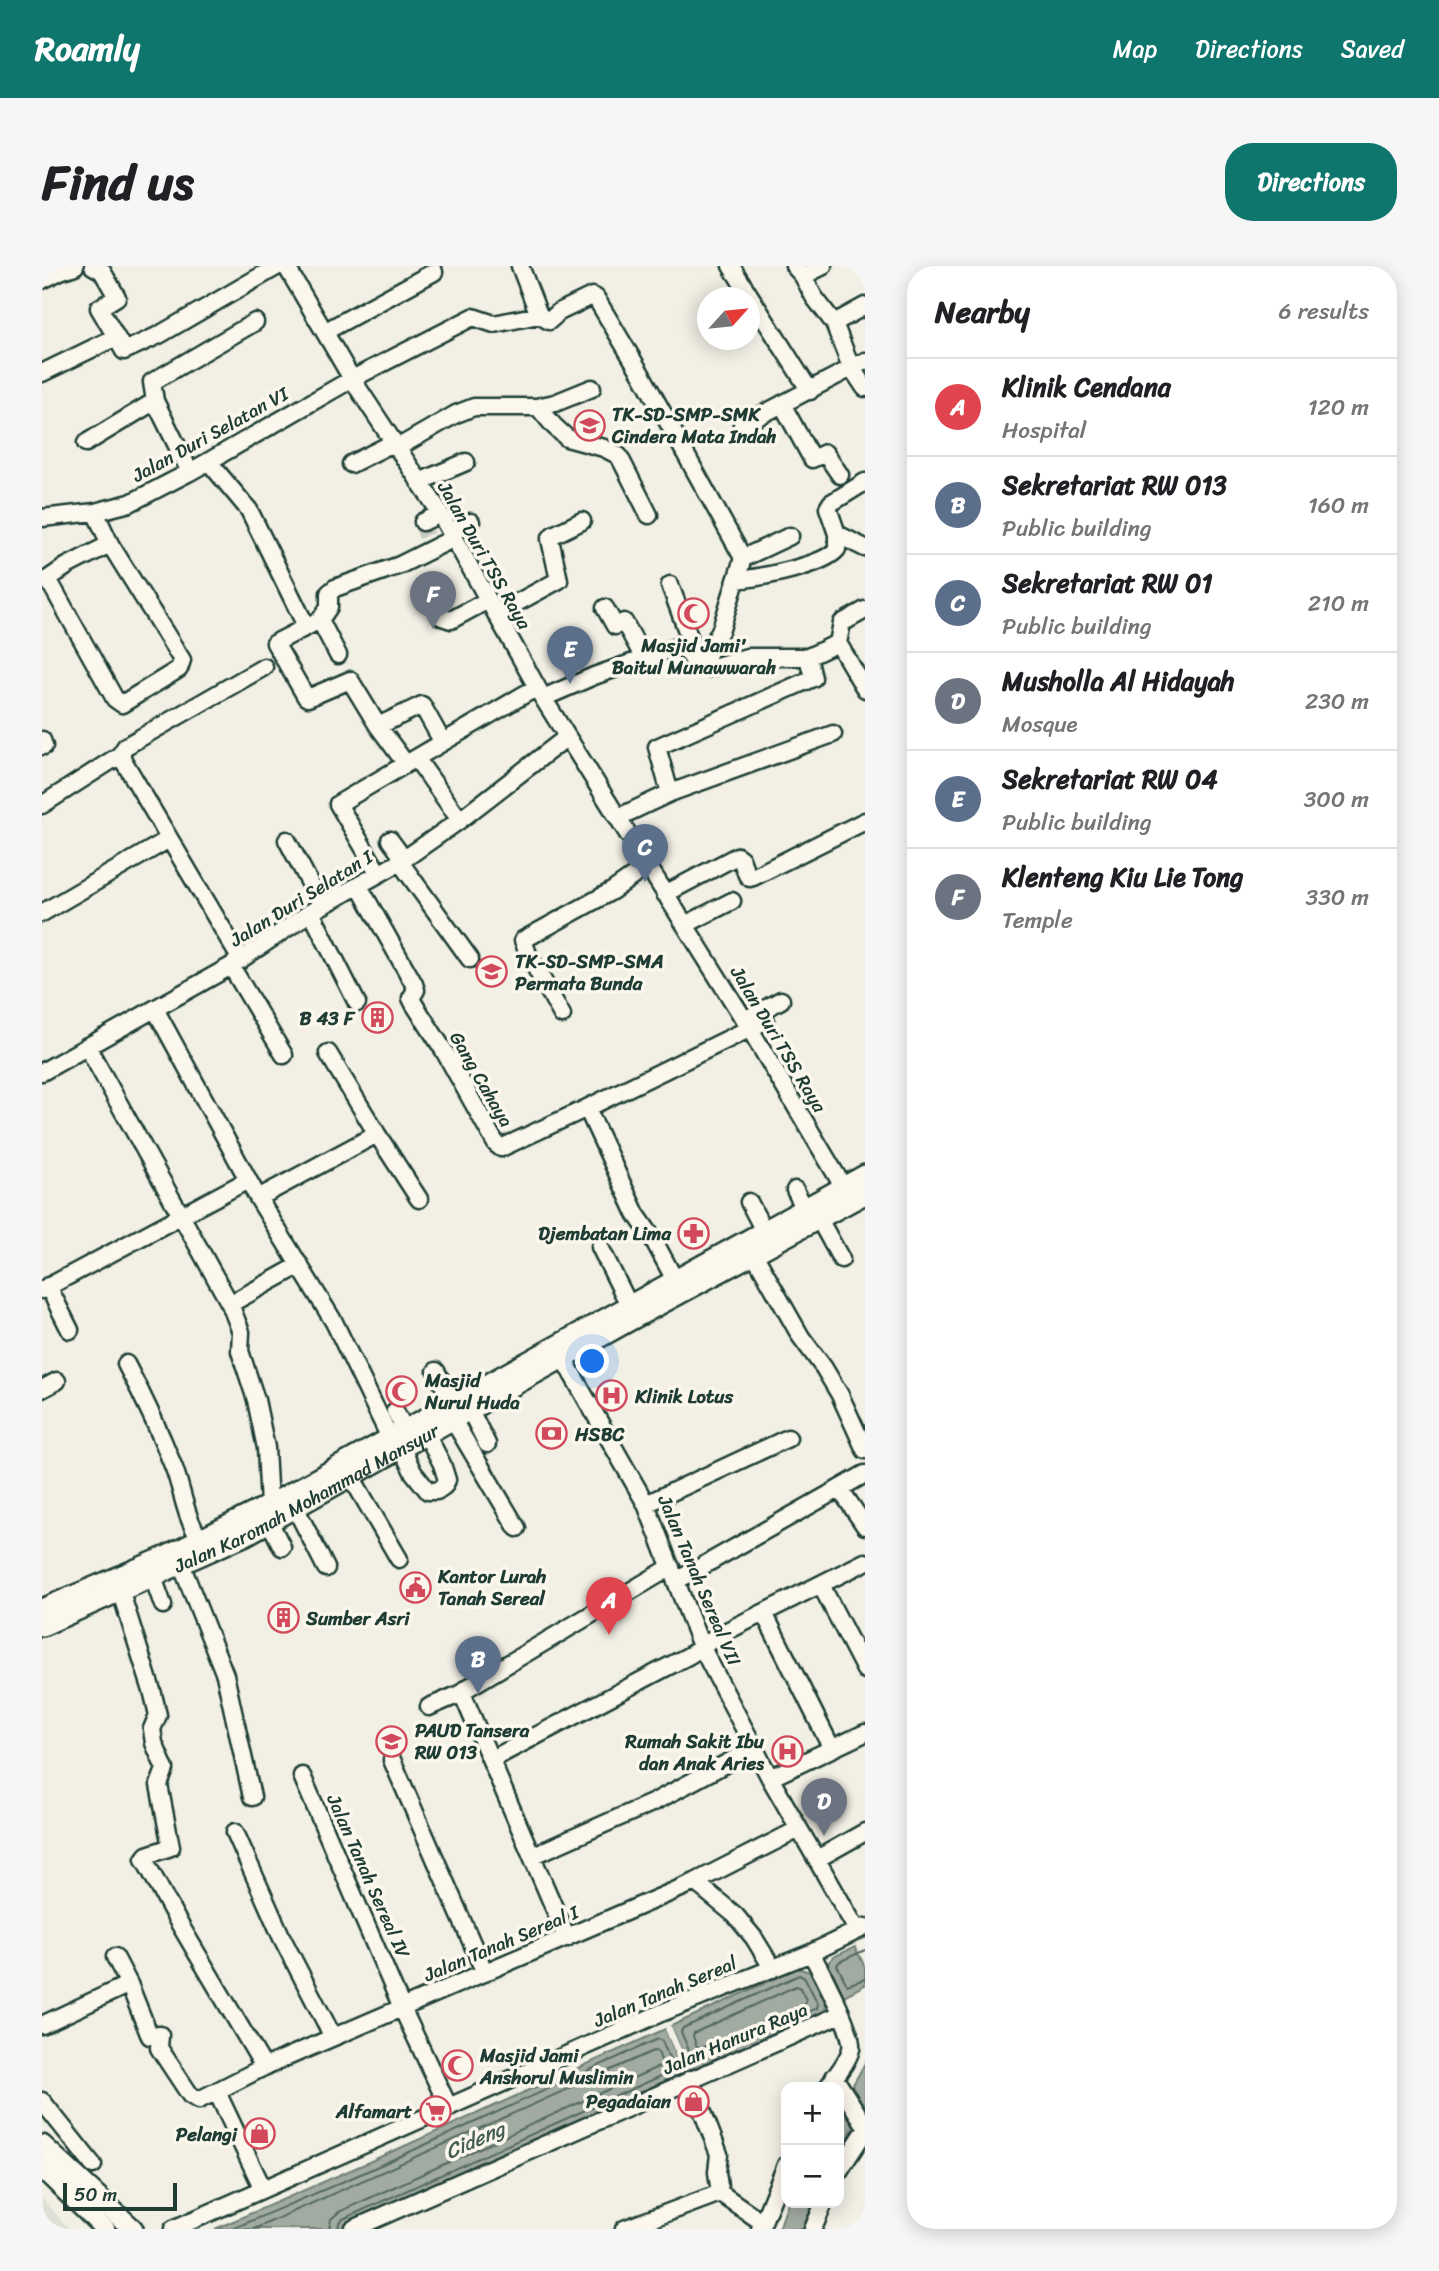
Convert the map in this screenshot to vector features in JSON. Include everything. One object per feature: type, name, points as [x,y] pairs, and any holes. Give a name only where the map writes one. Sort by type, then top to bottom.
[{"type":"main road","points":[[559,1352],[629,1306],[764,1231],[812,1214],[853,1194],[865,1175]]},
{"type":"main road","points":[[559,1352],[754,1254],[812,1214]]},
{"type":"main road","name":"Jalan Karomah Mohammad Mansyur","points":[[399,1439],[427,1435],[459,1412],[559,1352]]},
{"type":"main road","name":"Jalan Karomah Mohammad Mansyur","points":[[57,1608],[121,1593],[181,1564],[348,1471],[399,1439],[459,1412]]},
{"type":"main road","name":"Jalan Karomah Mohammad Mansyur","points":[[42,1626],[57,1608],[200,1539],[270,1514],[296,1509],[348,1471]]},
{"type":"main road","points":[[42,2145],[132,2229]]},
{"type":"main road","points":[[42,2168],[105,2229]]},
{"type":"street","points":[[101,268],[117,298],[100,307],[99,311],[124,351],[159,335],[278,266]]},
{"type":"street","name":"Jalan Duri TSS Raya","points":[[286,266],[352,379],[440,514],[492,601],[567,737],[853,1194]]},
{"type":"street","points":[[520,266],[540,315]]},
{"type":"street","points":[[731,266],[810,391]]},
{"type":"street","points":[[823,266],[799,271],[858,364],[865,388]]},
{"type":"street","points":[[42,280],[64,268]]},
{"type":"street","points":[[326,331],[434,272]]},
{"type":"street","name":"Jalan Duri Selatan VI","points":[[42,518],[95,512],[130,503],[190,472],[352,379],[473,317],[494,324],[540,315],[549,321],[559,312],[592,296],[596,298],[643,377],[743,558]]},
{"type":"street","points":[[834,323],[865,306]]},
{"type":"street","points":[[190,472],[155,401],[152,383],[255,322]]},
{"type":"street","points":[[42,373],[116,337]]},
{"type":"street","points":[[742,425],[858,364]]},
{"type":"street","points":[[351,464],[474,407],[538,407],[592,388]]},
{"type":"street","points":[[86,443],[155,401]]},
{"type":"street","points":[[782,404],[812,460],[825,453],[840,475]]},
{"type":"street","points":[[538,407],[567,438],[604,448],[620,456],[649,514]]},
{"type":"street","points":[[209,461],[249,510],[313,623],[338,655]]},
{"type":"street","points":[[419,482],[466,462]]},
{"type":"street","points":[[736,580],[768,575],[823,559],[837,549],[837,534],[828,508],[831,503],[865,482]]},
{"type":"street","points":[[95,512],[110,544],[182,660],[180,669],[122,705],[115,699],[48,579],[110,544]]},
{"type":"street","points":[[423,522],[440,514]]},
{"type":"street","points":[[437,608],[442,617],[451,620],[492,601],[559,580],[550,539],[582,521]]},
{"type":"street","points":[[460,820],[379,726],[350,680],[308,698],[275,643],[313,623],[329,607],[329,593],[335,588],[400,565],[471,522]]},
{"type":"street","points":[[434,537],[451,534]]},
{"type":"street","points":[[837,534],[865,548]]},
{"type":"street","points":[[701,667],[721,629],[743,558],[790,536]]},
{"type":"street","points":[[379,874],[338,804],[442,741],[540,692],[692,641],[670,585]]},
{"type":"street","points":[[605,608],[615,626],[624,622],[644,659]]},
{"type":"street","points":[[865,610],[842,623],[838,643],[865,689]]},
{"type":"street","points":[[683,645],[695,663],[710,668],[747,657],[808,657],[838,643]]},
{"type":"street","points":[[670,793],[657,747],[813,678],[808,657]]},
{"type":"street","points":[[42,805],[120,755],[126,746],[264,667]]},
{"type":"street","points":[[379,726],[422,705],[442,741]]},
{"type":"street","points":[[619,817],[670,793],[834,734]]},
{"type":"street","name":"Jalan Duri Selatan I","points":[[42,1072],[236,963],[316,909],[402,860],[460,820],[567,737]]},
{"type":"street","points":[[120,755],[169,839],[284,1055]]},
{"type":"street","points":[[665,894],[737,856],[741,859],[748,877],[753,877],[865,821]]},
{"type":"street","points":[[42,913],[169,839]]},
{"type":"street","points":[[287,840],[357,1003]]},
{"type":"street","points":[[390,840],[470,960]]},
{"type":"street","points":[[562,1015],[523,940],[612,891],[649,865]]},
{"type":"street","name":"Gang Cahaya","points":[[359,886],[414,984],[416,990],[411,998],[414,1004],[499,1148],[587,1108]]},
{"type":"street","points":[[685,925],[732,901]]},
{"type":"street","points":[[675,1280],[636,1214],[587,1108],[747,1025],[781,1000]]},
{"type":"street","points":[[155,1009],[258,1198],[334,1322],[399,1439],[413,1472],[428,1491],[437,1491],[444,1486],[447,1479],[427,1435]]},
{"type":"street","points":[[747,1025],[765,1021]]},
{"type":"street","points":[[87,1046],[230,1304],[241,1332],[240,1351],[256,1399],[266,1448],[270,1514],[282,1547]]},
{"type":"street","points":[[328,1053],[419,1199]]},
{"type":"street","points":[[258,1198],[377,1134]]},
{"type":"street","points":[[70,1330],[45,1288],[248,1180]]},
{"type":"street","points":[[795,1190],[841,1259]]},
{"type":"street","points":[[748,1202],[764,1231]]},
{"type":"street","points":[[600,1247],[629,1306]]},
{"type":"street","points":[[754,1254],[801,1337],[840,1395],[865,1450]]},
{"type":"street","points":[[230,1304],[300,1265]]},
{"type":"street","name":"Jalan Tanah Sereal VII","points":[[559,1352],[646,1504],[701,1646],[770,1778],[861,1929]]},
{"type":"street","points":[[126,1364],[148,1403],[175,1470],[191,1526],[200,1539]]},
{"type":"street","points":[[436,1371],[517,1528]]},
{"type":"street","points":[[42,1390],[57,1381]]},
{"type":"street","points":[[394,1411],[399,1439]]},
{"type":"street","points":[[459,1412],[483,1446]]},
{"type":"street","points":[[646,1504],[788,1438]]},
{"type":"street","points":[[348,1471],[399,1559]]},
{"type":"street","points":[[429,1707],[462,1693],[475,1683],[673,1574],[865,1474]]},
{"type":"street","points":[[840,1489],[865,1527]]},
{"type":"street","points":[[296,1509],[326,1568]]},
{"type":"street","points":[[492,1759],[690,1655],[701,1646],[865,1562]]},
{"type":"street","points":[[181,1564],[225,1675],[252,1797]]},
{"type":"street","points":[[153,1577],[163,1605]]},
{"type":"street","points":[[821,1585],[865,1670]]},
{"type":"street","points":[[121,1593],[153,1694],[158,1715],[152,1729],[154,1743],[165,1769],[159,1785],[171,1847],[146,1855],[144,1859],[264,2067]]},
{"type":"street","points":[[764,1613],[832,1749]]},
{"type":"street","points":[[462,1693],[567,1938]]},
{"type":"street","points":[[770,1778],[865,1733]]},
{"type":"street","points":[[532,1856],[654,1802],[755,1748]]},
{"type":"street","points":[[393,1760],[485,1973]]},
{"type":"street","name":"Jalan Tanah Sereal IV","points":[[302,1776],[402,2008],[449,2108]]},
{"type":"street","name":"Jalan Tanah Sereal I","points":[[217,2092],[264,2067],[695,1882],[799,1829]]},
{"type":"street","points":[[235,1832],[282,1938],[333,2037]]},
{"type":"street","points":[[817,1859],[865,1832]]},
{"type":"street","points":[[695,1882],[735,1915],[754,1938],[773,1969]]},
{"type":"street","name":"Jalan Tanah Sereal","points":[[173,2229],[662,2013],[813,1956],[861,1929]]},
{"type":"street","name":"Jalan Hanura Raya","points":[[353,2229],[690,2079],[838,2008],[813,1956]]},
{"type":"street","points":[[115,1957],[150,2036],[160,2035],[159,2049],[190,2095],[199,2100],[217,2092],[263,2189]]},
{"type":"street","points":[[42,2025],[129,1984]]},
{"type":"street","points":[[831,2082],[852,2045],[838,2008]]},
{"type":"street","points":[[690,2079],[719,2154],[717,2172],[720,2193],[761,2226],[781,2177]]},
{"type":"street","points":[[844,2093],[864,2126],[844,2162]]},
{"type":"street","points":[[42,2101],[89,2159],[67,2168]]},
{"type":"street","points":[[624,2229],[720,2193]]},
{"type":"street","points":[[813,2229],[822,2208]]},
{"type":"shaded area","points":[[42,2198],[69,2229],[42,2229]]},
{"type":"water","points":[[855,1947],[865,1967],[865,1985],[844,1996],[828,1963],[833,1957]]},
{"type":"water","points":[[798,1968],[810,1972],[826,2004],[825,2011],[690,2070],[671,2026]]},
{"type":"water","name":"Cideng","points":[[665,2029],[684,2073],[338,2229],[215,2229],[360,2166]]},
{"type":"water","points":[[865,2063],[865,2113],[850,2090]]},
{"type":"water","points":[[844,2107],[855,2124],[844,2147]]},
{"type":"water","points":[[786,2208],[814,2208],[804,2229],[779,2229]]},
{"type":"pier","points":[[671,2026],[690,2070],[684,2073],[665,2029]]},
{"type":"tunnel","points":[[423,522],[421,523],[427,537],[434,537]]},
{"type":"place","name":"TK-SD-SMP-SMK Cindera Mata Indah","points":[[589,425]]},
{"type":"place","name":"Masjid Jami' Baitul Munawwarah","points":[[694,614]]},
{"type":"place","name":"Klenteng Kiu Lie Tong","points":[[433,629]]},
{"type":"place","name":"Sekretariat RW 04","points":[[570,684]]},
{"type":"place","name":"Sekretariat RW 01","points":[[645,882]]},
{"type":"place","name":"TK-SD-SMP-SMA Permata Bunda","points":[[492,972]]},
{"type":"place","name":"B 43 F","points":[[377,1018]]},
{"type":"place","name":"Djembatan Lima","points":[[694,1233]]},
{"type":"place","name":"Masjid Nurul Huda","points":[[402,1391]]},
{"type":"place","name":"Klinik Lotus","points":[[612,1396]]},
{"type":"place","name":"HSBC","points":[[552,1434]]},
{"type":"place","name":"Kantor Lurah Tanah Sereal","points":[[415,1587]]},
{"type":"place","name":"Sumber Asri","points":[[283,1618]]},
{"type":"place","name":"Klinik Cendana","points":[[609,1635]]},
{"type":"place","name":"Sekretariat RW 013","points":[[478,1694]]},
{"type":"place","name":"PAUD Tansera RW 013","points":[[392,1741]]},
{"type":"place","name":"Rumah Sakit Ibu dan Anak Aries","points":[[787,1752]]},
{"type":"place","name":"Musholla Al Hidayah","points":[[824,1836]]},
{"type":"place","name":"Masjid Jami Anshorul Muslimin","points":[[457,2066]]},
{"type":"place","name":"Pegadaian","points":[[694,2101]]},
{"type":"place","name":"Alfamart","points":[[435,2111]]},
{"type":"place","name":"Pelangi","points":[[260,2134]]}]
